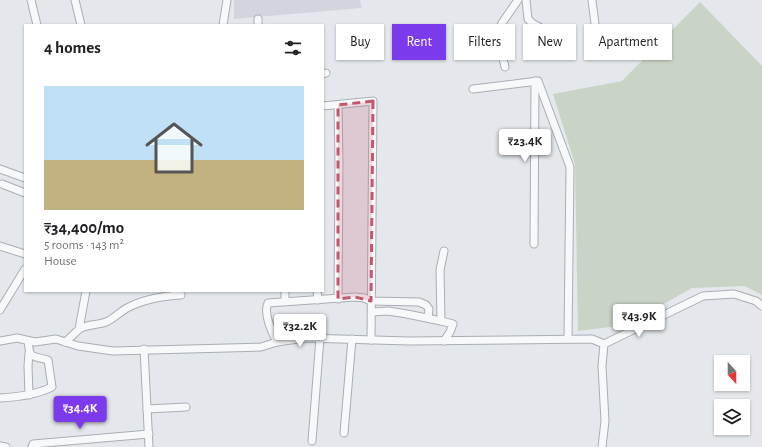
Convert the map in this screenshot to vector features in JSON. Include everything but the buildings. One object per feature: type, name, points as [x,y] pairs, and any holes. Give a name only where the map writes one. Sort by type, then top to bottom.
[{"type":"street","points":[[31,0],[37,24]]},
{"type":"street","points":[[75,0],[81,24]]},
{"type":"street","points":[[221,24],[227,0]]},
{"type":"street","points":[[505,67],[497,35],[502,23],[518,0]]},
{"type":"street","points":[[526,0],[528,19],[534,24]]},
{"type":"street","points":[[592,0],[596,24]]},
{"type":"street","points":[[534,244],[535,81]]},
{"type":"street","points":[[473,89],[538,81],[570,167],[568,339]]},
{"type":"street","points":[[324,106],[373,101],[371,340]]},
{"type":"street","points":[[338,105],[338,299]]},
{"type":"street","points":[[0,169],[24,178]]},
{"type":"street","points":[[2,184],[24,193]]},
{"type":"street","points":[[0,246],[24,254]]},
{"type":"street","points":[[441,321],[440,270],[444,251]]},
{"type":"street","points":[[0,310],[24,271]]},
{"type":"street","points":[[65,342],[77,333],[86,292]]},
{"type":"street","points":[[285,292],[285,301]]},
{"type":"street","points":[[317,292],[318,300]]},
{"type":"street","points":[[0,341],[17,338],[35,342],[56,339],[78,346],[113,351],[261,347],[277,342],[305,338],[444,341],[592,339],[604,344],[703,296],[734,294],[756,301],[762,306]]},
{"type":"street","points":[[79,328],[107,322],[126,308],[158,296],[181,295]]},
{"type":"street","points":[[277,342],[271,332],[266,307],[268,303],[355,297],[372,301],[419,302],[426,304],[429,309],[428,318]]},
{"type":"street","points":[[372,312],[395,312],[453,324],[444,341]]},
{"type":"street","points":[[312,441],[320,338]]},
{"type":"street","points":[[344,433],[352,339]]},
{"type":"street","points":[[28,340],[29,394]]},
{"type":"street","points":[[602,447],[605,422],[602,366],[604,344]]},
{"type":"street","points":[[144,350],[149,447]]},
{"type":"street","points":[[0,398],[18,397],[46,390],[52,386],[48,360],[29,354]]},
{"type":"street","points":[[147,409],[186,407]]},
{"type":"street","points":[[32,447],[33,444],[53,444],[149,434]]},
{"type":"street","points":[[0,446],[6,447]]},
{"type":"highlighted area","points":[[373,101],[371,301],[355,297],[338,299],[338,105]]},
{"type":"shaded area","points":[[234,0],[360,0],[362,8],[234,19]]},
{"type":"green space","points":[[700,2],[762,66],[762,295],[745,286],[692,288],[626,325],[578,331],[575,164],[553,94],[622,81],[643,60],[672,60],[672,30]]}]
